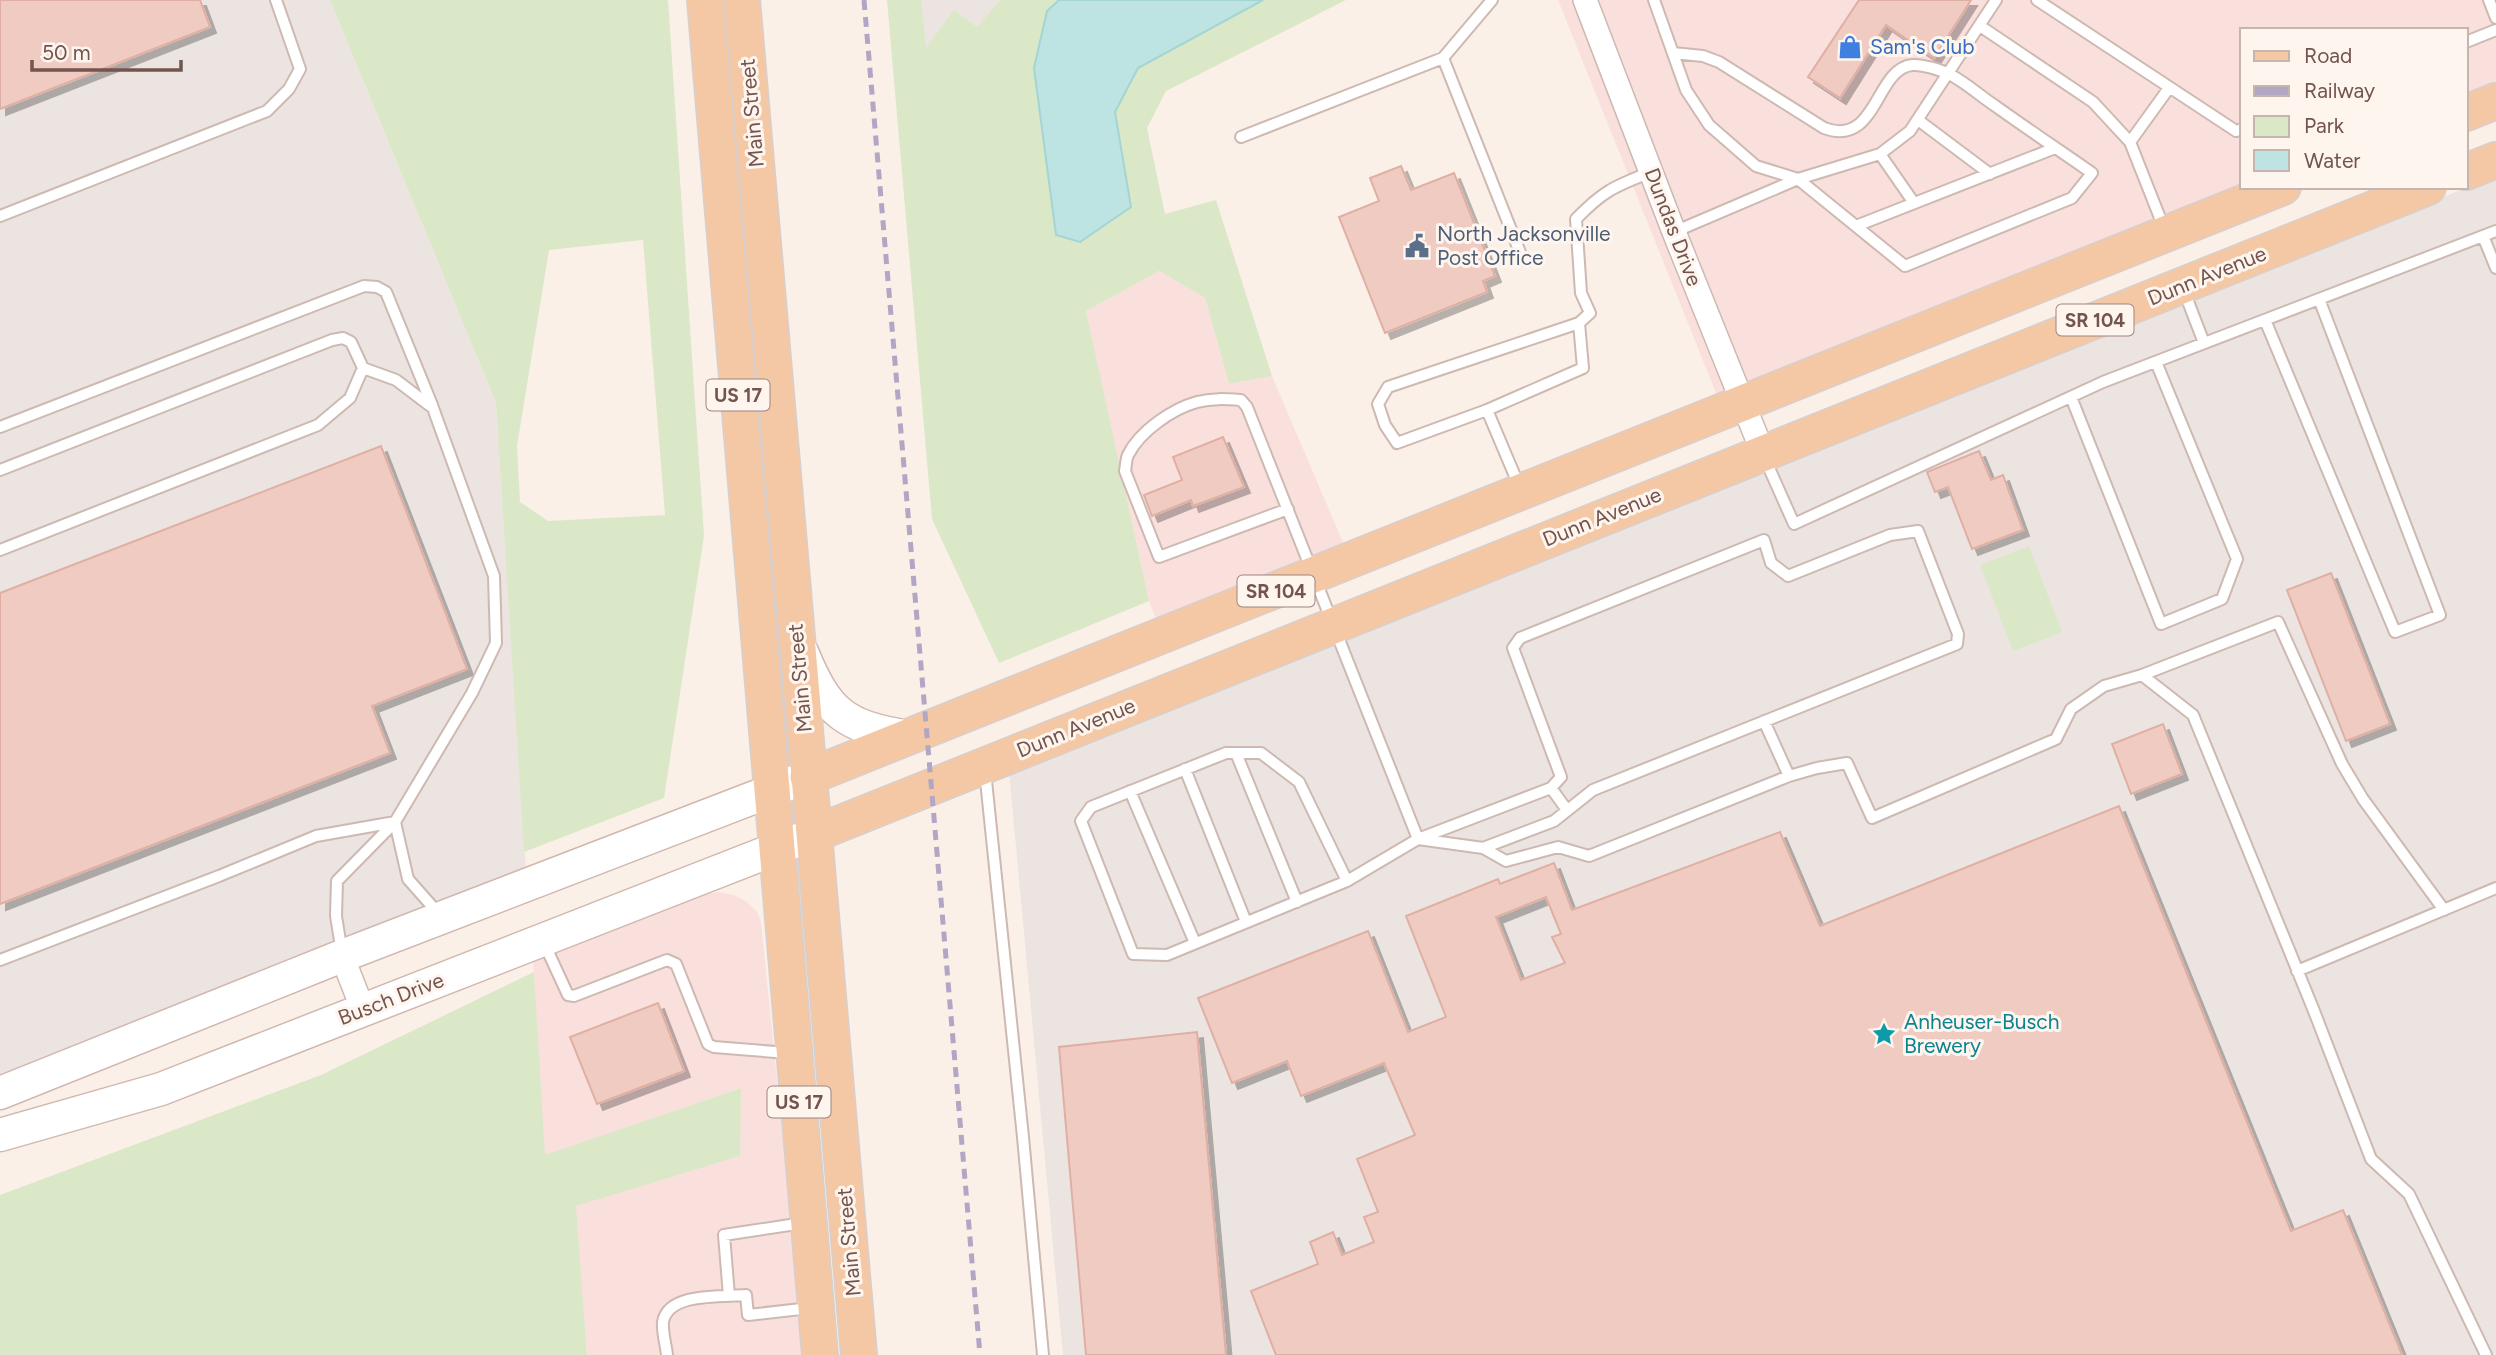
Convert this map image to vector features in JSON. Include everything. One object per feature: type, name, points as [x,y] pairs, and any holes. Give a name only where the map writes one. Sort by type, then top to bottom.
[{"type":"main road","name":"Main Street","points":[[705,0],[820,1355]]},
{"type":"main road","name":"Main Street","points":[[742,0],[859,1355]]},
{"type":"main road","points":[[2468,112],[2496,101]]},
{"type":"main road","points":[[2468,171],[2496,160]]},
{"type":"main road","name":"SR 104","points":[[808,777],[2278,189]]},
{"type":"main road","name":"Dunn Avenue","points":[[814,834],[2423,189]]},
{"type":"street","name":"Dundas Drive","points":[[1585,0],[1763,453]]},
{"type":"street","points":[[796,638],[816,684],[836,711],[849,721],[876,732],[910,737]]},
{"type":"street","name":"SR 104","points":[[771,790],[808,777]]},
{"type":"street","points":[[0,1093],[771,790]]},
{"type":"street","name":"Dunn Avenue","points":[[777,849],[814,834]]},
{"type":"street","name":"Busch Drive","points":[[0,1135],[161,1089],[777,849]]},
{"type":"street","points":[[342,957],[363,1010]]},
{"type":"lane","points":[[0,216],[267,111],[289,89],[300,69],[276,0]]},
{"type":"lane","points":[[1241,137],[1443,58],[1492,0]]},
{"type":"lane","points":[[1654,0],[1673,54],[1686,90],[1709,125],[1756,166],[1798,179],[1905,266],[2072,198],[2092,173],[1948,74],[1912,65],[1902,69],[1894,76],[1863,120],[1852,129],[1836,132],[1824,128],[1719,62],[1703,57],[1673,54]]},
{"type":"lane","points":[[1674,232],[1798,179],[1880,154],[1910,131],[1996,0]]},
{"type":"lane","points":[[2037,0],[2236,131],[2240,130]]},
{"type":"lane","points":[[2489,0],[2496,18]]},
{"type":"lane","points":[[1980,26],[2093,102],[2130,142],[2167,234]]},
{"type":"lane","points":[[2468,41],[2496,30]]},
{"type":"lane","points":[[1443,58],[1523,260]]},
{"type":"lane","points":[[2130,142],[2169,88]]},
{"type":"lane","points":[[1918,120],[1990,174]]},
{"type":"lane","points":[[1856,226],[2055,148]]},
{"type":"lane","points":[[1880,154],[1914,203]]},
{"type":"lane","points":[[1579,323],[1583,368],[1487,410],[1398,443],[1385,425],[1378,404],[1388,387],[1579,323],[1590,313],[1581,293],[1576,219],[1611,187],[1651,172]]},
{"type":"lane","points":[[1763,453],[1794,524],[2071,397],[2496,231]]},
{"type":"lane","points":[[2483,236],[2496,268]]},
{"type":"lane","points":[[2182,285],[2204,343]]},
{"type":"lane","points":[[0,427],[364,286],[377,287],[386,292],[433,408],[494,576],[496,643],[472,693],[395,822],[337,881],[336,916],[342,957]]},
{"type":"lane","points":[[2265,320],[2395,632],[2440,615],[2319,299]]},
{"type":"lane","points":[[0,471],[332,340],[343,338],[351,342],[363,368],[396,380],[433,408]]},
{"type":"lane","points":[[2071,397],[2161,624],[2222,599],[2237,559],[2156,362]]},
{"type":"lane","points":[[0,550],[318,425],[350,398],[363,368]]},
{"type":"lane","points":[[1288,509],[1159,556],[1125,471],[1127,456],[1142,436],[1173,413],[1197,402],[1241,400],[1247,407],[1315,575],[1418,839]]},
{"type":"lane","points":[[1487,410],[1522,492]]},
{"type":"lane","points":[[1347,881],[1299,782],[1261,753],[1226,753],[1091,807],[1081,821],[1133,954],[1167,955],[1347,881],[1418,839],[1551,788],[1561,777],[1513,649],[1520,638],[1764,540],[1771,563],[1788,576],[1890,535],[1918,531],[1958,634],[1957,644],[1593,790],[1554,821],[1483,848]]},
{"type":"lane","points":[[1418,839],[1483,848],[1506,861],[1558,847],[1589,856],[1789,776],[1847,763],[1872,818],[2056,739],[2071,709],[2104,687],[2278,622],[2342,764],[2363,799],[2444,910]]},
{"type":"lane","points":[[2142,675],[2193,715],[2371,1159],[2409,1194],[2486,1355]]},
{"type":"lane","points":[[1764,721],[1789,776]]},
{"type":"lane","points":[[1236,753],[1297,902]]},
{"type":"lane","points":[[984,764],[1043,1355]]},
{"type":"lane","points":[[1185,769],[1246,922]]},
{"type":"lane","points":[[1551,788],[1567,810]]},
{"type":"lane","points":[[1130,791],[1195,943]]},
{"type":"lane","points":[[395,822],[408,879],[443,918]]},
{"type":"lane","points":[[0,960],[316,836],[395,822]]},
{"type":"lane","points":[[2297,971],[2496,888]]},
{"type":"lane","points":[[543,940],[568,995],[574,996],[667,960],[673,961],[708,1044],[714,1047],[794,1054]]},
{"type":"lane","points":[[729,1296],[724,1236],[809,1223]]},
{"type":"lane","points":[[667,1355],[663,1322],[670,1307],[683,1300],[746,1295],[748,1315],[816,1308]]},
{"type":"shaded area","points":[[0,0],[330,0],[496,403],[526,872],[0,1076]]},
{"type":"shaded area","points":[[921,0],[1000,0],[977,28],[925,49]]},
{"type":"shaded area","points":[[1558,0],[2496,0],[2496,88],[2468,98],[2468,28],[2240,28],[2240,188],[1718,398]]},
{"type":"shaded area","name":"Anheuser-Busch Brewery","points":[[2496,176],[2496,1355],[1063,1355],[1009,771]]},
{"type":"shaded area","points":[[1159,271],[1205,298],[1229,384],[1272,376],[1345,547],[1157,621],[1149,601],[1085,311]]},
{"type":"shaded area","points":[[718,892],[734,895],[747,902],[757,912],[761,922],[805,1355],[587,1355],[575,1205],[739,1156],[741,1088],[544,1156],[533,958],[703,895]]},
{"type":"green space","points":[[330,0],[668,0],[704,536],[664,798],[524,852],[496,403]],"holes":[[[643,240],[665,515],[548,521],[520,502],[517,446],[549,250]]]},
{"type":"green space","points":[[887,0],[921,0],[926,48],[954,10],[977,27],[1000,0],[1059,0],[1047,11],[1131,207],[1115,112],[1138,68],[1263,0],[1346,0],[1166,91],[1147,128],[1165,214],[1216,200],[1272,376],[1229,384],[1205,298],[1159,271],[1086,311],[1149,601],[999,663],[932,519]]},
{"type":"green space","points":[[2029,546],[2062,632],[2013,651],[1980,565]]},
{"type":"green space","points":[[534,972],[545,1155],[741,1088],[740,1156],[576,1206],[587,1355],[0,1355],[0,1195],[321,1075]]},
{"type":"water","points":[[1059,0],[1263,0],[1138,68],[1115,112],[1131,207],[1080,242],[1056,235],[1034,68],[1047,11]]},
{"type":"building","points":[[0,0],[200,0],[210,27],[0,109]]},
{"type":"building","name":"Sam's Club","points":[[1859,0],[1971,0],[1934,58],[1886,25],[1840,98],[1808,77]]},
{"type":"building","name":"North Jacksonville Post Office","points":[[1401,166],[1411,190],[1454,173],[1495,276],[1483,281],[1487,292],[1385,333],[1339,217],[1379,201],[1370,178]]},
{"type":"building","points":[[1223,437],[1244,487],[1193,506],[1191,500],[1152,516],[1144,495],[1182,480],[1173,457]]},
{"type":"building","points":[[381,446],[467,669],[372,706],[390,753],[0,904],[0,593]]},
{"type":"building","points":[[1979,451],[1991,480],[2003,475],[2023,530],[1972,549],[1948,487],[1935,492],[1927,472]]},
{"type":"building","points":[[2331,573],[2390,724],[2346,741],[2287,590]]},
{"type":"building","points":[[2163,724],[2182,774],[2131,794],[2112,744]]},
{"type":"building","points":[[2119,806],[2291,1231],[2343,1210],[2402,1355],[1276,1355],[1251,1291],[1318,1264],[1310,1242],[1333,1232],[1342,1255],[1374,1242],[1364,1217],[1378,1212],[1357,1159],[1415,1135],[1384,1063],[1301,1096],[1287,1061],[1232,1083],[1198,998],[1368,931],[1408,1032],[1446,1017],[1406,916],[1498,879],[1500,884],[1554,863],[1572,910],[1780,832],[1820,926]],"holes":[[[1546,897],[1561,934],[1552,937],[1565,963],[1521,980],[1496,917]]]},
{"type":"building","points":[[658,1003],[684,1071],[597,1104],[570,1037]]},
{"type":"building","points":[[1197,1032],[1226,1355],[1086,1355],[1059,1047]]},
{"type":"railway","points":[[864,0],[980,1355]]},
{"type":"place","name":"Sam's Club","points":[[1850,47]]},
{"type":"place","name":"North Jacksonville Post Office","points":[[1417,246]]},
{"type":"place","name":"Anheuser-Busch Brewery","points":[[1884,1034]]}]
